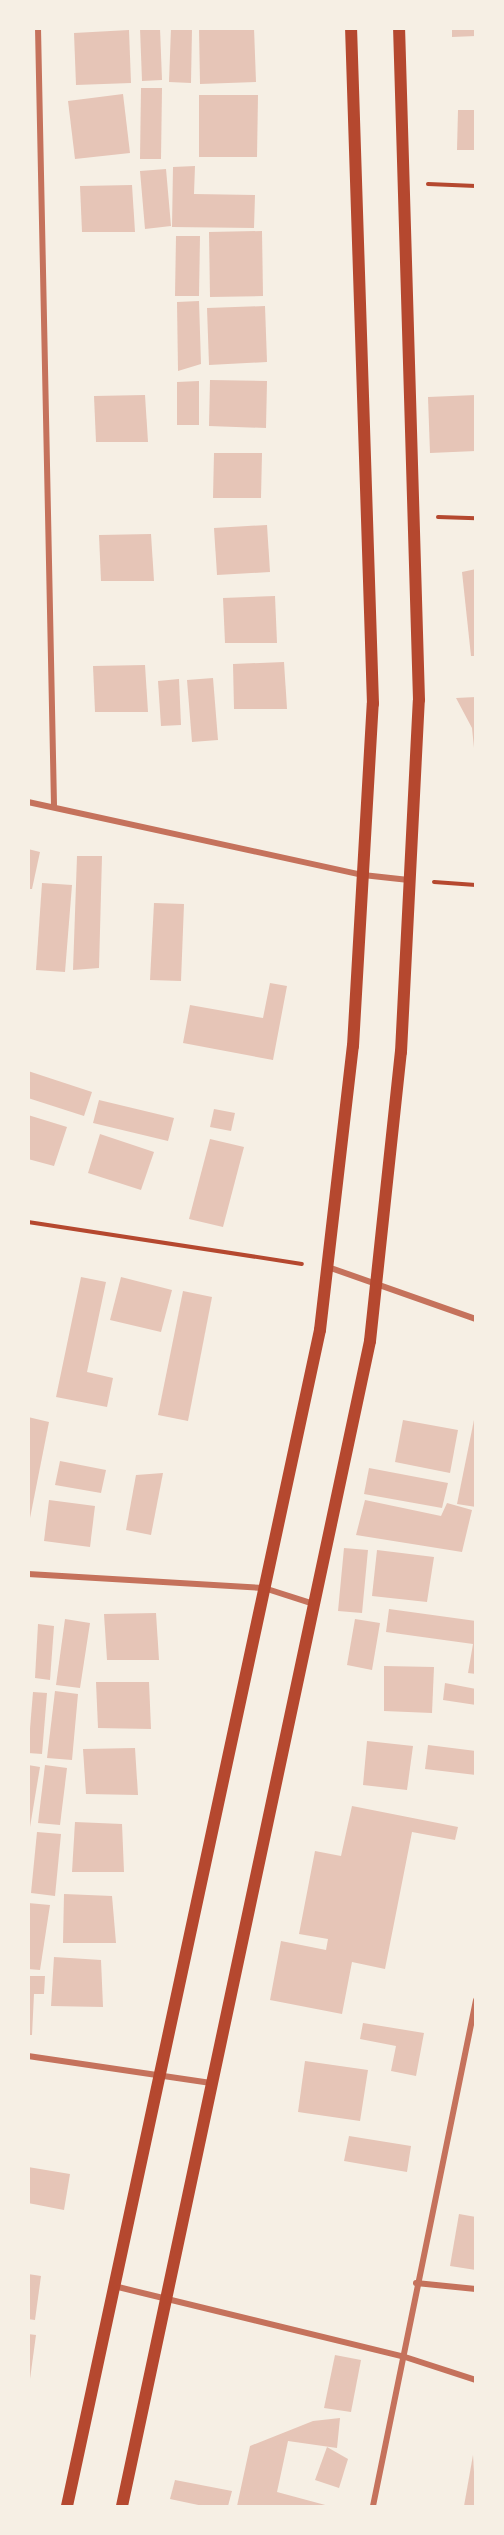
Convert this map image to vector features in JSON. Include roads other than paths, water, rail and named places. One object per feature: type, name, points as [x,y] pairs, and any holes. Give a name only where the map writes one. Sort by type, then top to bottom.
[{"type":"main road","points":[[67,2506],[320,1330],[353,1046],[373,704],[351,28]]},
{"type":"main road","points":[[122,2506],[370,1341],[401,1052],[419,700],[399,28]]},
{"type":"street","points":[[38,28],[54,806]]},
{"type":"street","points":[[28,802],[363,875],[410,880]]},
{"type":"street","points":[[327,1267],[376,1282],[476,1319]]},
{"type":"street","points":[[28,1574],[264,1588],[314,1604]]},
{"type":"street","points":[[373,2506],[416,2283],[476,2000]]},
{"type":"street","points":[[28,2056],[212,2083]]},
{"type":"street","points":[[416,2283],[476,2289]]},
{"type":"street","points":[[114,2286],[402,2356],[476,2379]]}]
